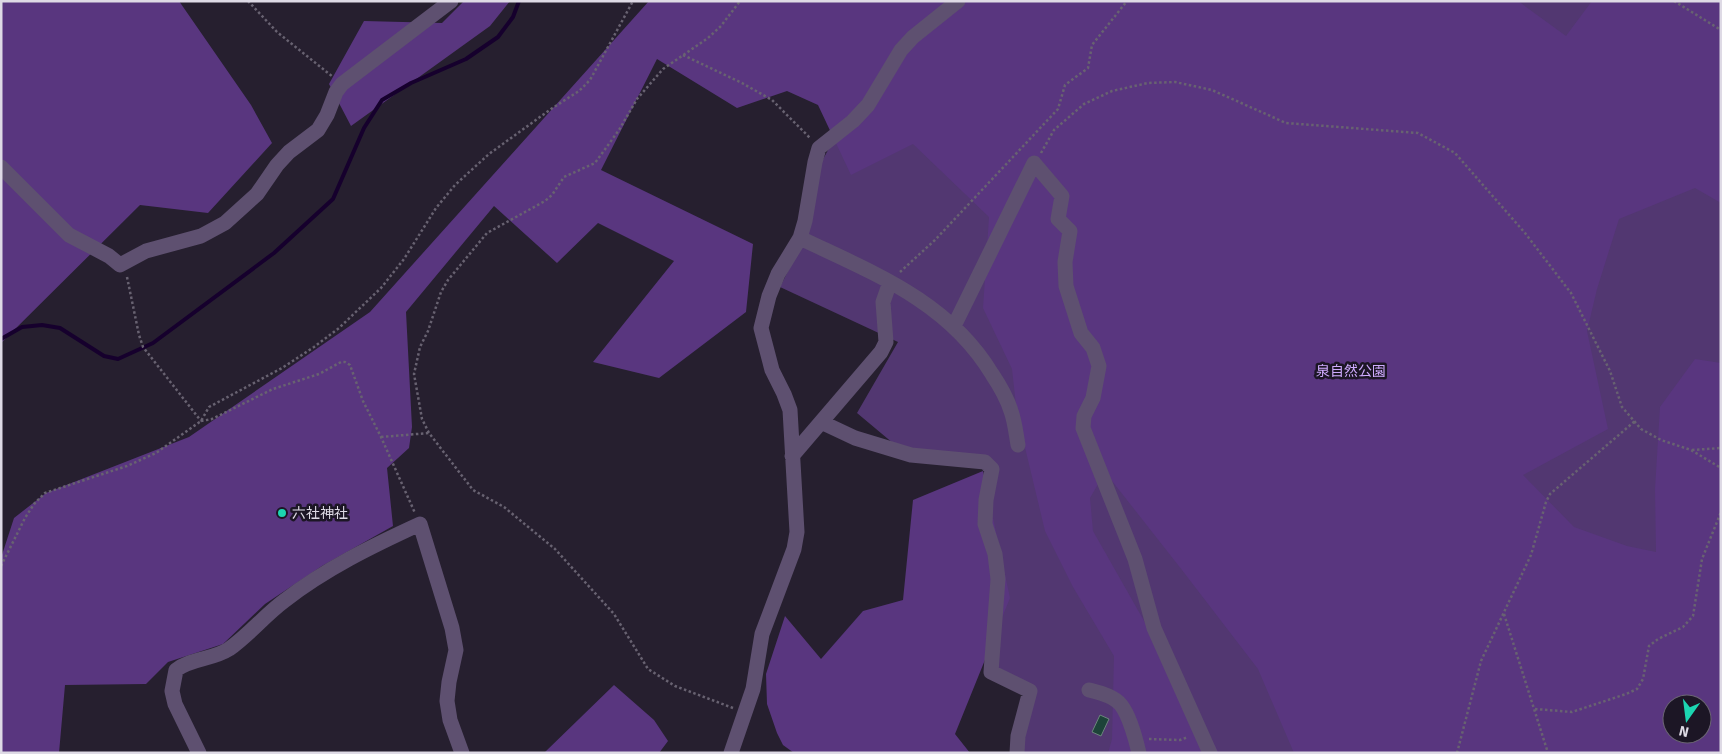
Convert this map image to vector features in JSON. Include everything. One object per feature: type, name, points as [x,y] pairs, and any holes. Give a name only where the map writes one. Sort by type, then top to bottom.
[{"type":"street","points":[[1,167],[69,235],[109,256],[120,265],[146,251],[201,236],[225,223],[257,194],[277,165],[289,152],[318,130],[327,115],[336,92],[342,84],[432,7],[451,1]]},
{"type":"street","points":[[731,753],[753,689],[762,634],[794,549],[797,532],[790,410],[772,370],[760,328],[769,296],[778,274],[800,238],[805,221],[814,162],[819,148],[853,121],[868,104],[901,50],[913,37],[958,1]]},
{"type":"street","points":[[954,326],[1034,163],[1062,196],[1058,220],[1070,231],[1065,262],[1066,286],[1081,333],[1093,348],[1099,366],[1094,398],[1084,416],[1083,428],[1135,559],[1154,628],[1210,753]]},
{"type":"street","points":[[800,238],[907,291],[954,326],[982,356],[1002,390],[1011,412],[1018,445]]},
{"type":"street","points":[[792,456],[881,352],[886,342],[883,302],[890,282]]},
{"type":"street","points":[[821,422],[855,438],[912,455],[985,462],[992,469],[986,500],[985,524],[995,554],[998,580],[991,672],[1030,691],[1018,736],[1017,753]]},
{"type":"street","points":[[199,753],[175,704],[172,691],[176,670],[182,665],[214,657],[226,651],[283,602],[324,574],[373,546],[420,524],[452,628],[456,650],[447,701],[450,720],[462,753]]},
{"type":"street","points":[[1089,690],[1108,696],[1121,705],[1135,736],[1139,753]]},
{"type":"path","points":[[248,1],[277,32],[342,84]]},
{"type":"path","points":[[1,566],[25,518],[34,504],[46,494],[156,453],[201,421],[209,408],[282,368],[339,328],[381,288],[404,259],[436,208],[455,185],[489,154],[579,91],[590,80],[633,1]]},
{"type":"path","points":[[740,1],[721,26],[708,38],[663,69],[637,99],[619,130],[594,163],[564,177],[552,195],[545,201],[487,233],[448,280],[441,292],[428,331],[420,347],[414,374],[422,419],[429,433],[473,490],[504,507],[555,549],[614,614],[648,669],[675,686],[746,712]]},
{"type":"path","points":[[890,282],[935,240],[1058,109],[1065,85],[1088,68],[1092,45],[1127,1]]},
{"type":"path","points":[[1674,1],[1721,30]]},
{"type":"path","points":[[684,55],[772,100],[819,148]]},
{"type":"path","points":[[1034,163],[1054,130],[1084,104],[1112,91],[1148,83],[1174,82],[1212,90],[1286,123],[1418,132],[1454,153],[1525,233],[1571,293],[1610,371],[1622,407],[1642,429],[1661,440],[1690,450],[1721,468]]},
{"type":"path","points":[[120,265],[128,278],[138,335],[143,347],[201,421]]},
{"type":"path","points":[[201,421],[212,419],[273,389],[319,374],[341,362],[345,362],[350,365],[362,401],[381,437],[420,524]]},
{"type":"path","points":[[1457,753],[1482,661],[1531,555],[1550,494],[1635,421]]},
{"type":"path","points":[[381,437],[429,433]]},
{"type":"path","points":[[1690,450],[1721,448]]},
{"type":"path","points":[[1535,709],[1572,712],[1637,689],[1643,679],[1649,646],[1683,627],[1693,616],[1702,559],[1721,512]]},
{"type":"path","points":[[1504,613],[1548,753]]},
{"type":"path","points":[[1135,736],[1149,739],[1180,740],[1191,734],[1190,724],[1195,719]]},
{"type":"green space","points":[[1,1],[179,1],[251,105],[272,143],[208,213],[140,205],[1,343]]},
{"type":"green space","points":[[464,1],[510,1],[490,26],[351,126],[329,84],[364,21],[442,23]]},
{"type":"green space","name":"泉自然公園","points":[[649,1],[1518,1],[1566,36],[1592,1],[1721,1],[1721,203],[1695,188],[1619,219],[1597,289],[1587,331],[1608,429],[1523,475],[1574,527],[1627,546],[1656,552],[1655,489],[1660,407],[1695,359],[1721,363],[1721,753],[1294,753],[1258,669],[1105,472],[1090,498],[1093,531],[1219,753],[1108,753],[1112,739],[1114,656],[1073,587],[1045,531],[1017,414],[1012,369],[983,308],[989,217],[913,144],[851,175],[818,105],[787,91],[737,108],[657,59],[601,170],[753,244],[746,312],[659,378],[593,362],[674,261],[598,223],[557,263],[494,206],[406,312],[412,427],[409,448],[387,468],[393,526],[322,566],[265,604],[223,644],[168,662],[146,684],[65,685],[59,753],[2,753],[1,558],[14,518],[46,493],[189,437],[370,312]]},
{"type":"green space","name":"泉自然公園","points":[[967,1],[1721,1],[1721,753],[1019,753],[1032,694],[995,670],[989,530],[994,470],[900,449],[857,413],[898,342],[780,287],[797,253],[821,163],[828,150]]},
{"type":"green space","points":[[983,471],[1010,598],[955,734],[970,753],[794,753],[783,745],[767,704],[766,674],[785,616],[821,659],[863,611],[903,600],[913,500]]},
{"type":"green space","points":[[614,685],[654,720],[668,741],[659,753],[544,753]]},
{"type":"building","points":[[1100,715],[1109,719],[1101,736],[1092,732]]},
{"type":"waterway","points":[[1,339],[22,327],[42,325],[60,328],[104,356],[118,359],[153,343],[274,253],[333,199],[364,128],[382,100],[411,83],[466,59],[498,37],[513,17],[519,1]]},
{"type":"place","name":"六社神社","points":[[282,513]]}]
